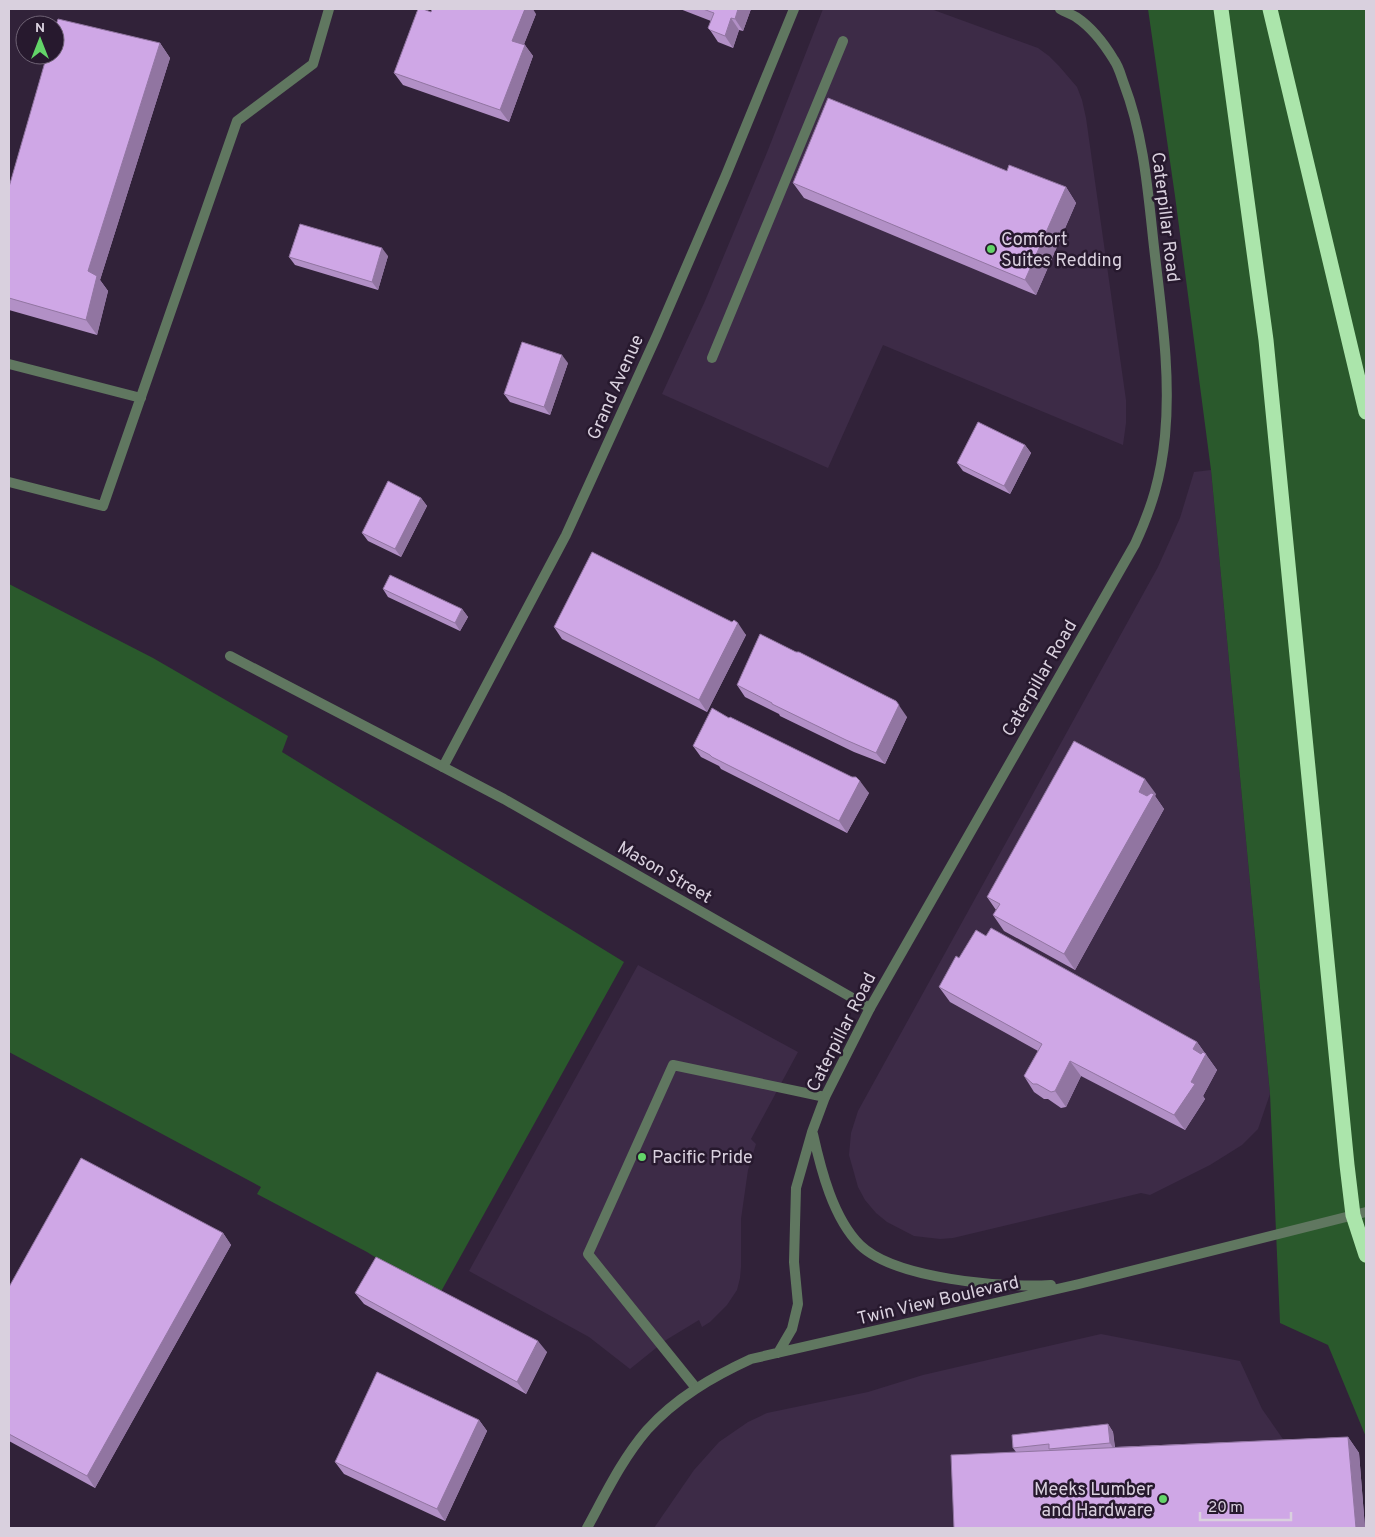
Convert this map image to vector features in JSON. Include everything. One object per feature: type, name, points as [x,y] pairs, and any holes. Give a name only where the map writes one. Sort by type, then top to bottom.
[{"type":"highway","points":[[1221,9],[1266,340],[1347,1165],[1360,1214],[1366,1255]]},
{"type":"highway","points":[[1270,9],[1366,412]]},
{"type":"street","points":[[9,482],[103,506],[237,121],[313,64],[329,9]]},
{"type":"street","name":"Grand Avenue","points":[[443,768],[566,534],[656,336],[726,175],[794,9]]},
{"type":"street","name":"Caterpillar Road","points":[[778,1354],[792,1329],[798,1304],[794,1262],[796,1188],[812,1132],[825,1097],[870,1008],[1135,544],[1147,518],[1159,480],[1168,394],[1149,204],[1140,140],[1130,101],[1115,61],[1096,36],[1077,18],[1060,9]]},
{"type":"street","points":[[712,358],[843,41]]},
{"type":"street","points":[[9,364],[140,398]]},
{"type":"street","name":"Mason Street","points":[[230,656],[504,799],[870,1008]]},
{"type":"street","points":[[696,1388],[588,1254],[673,1065],[825,1097]]},
{"type":"street","points":[[812,1132],[822,1174],[834,1205],[850,1232],[872,1255],[893,1265],[962,1280],[1034,1286],[1079,1284]]},
{"type":"street","name":"Twin View Boulevard","points":[[586,1528],[628,1456],[642,1437],[673,1406],[696,1388],[723,1372],[751,1359],[1079,1284],[1360,1214]]},
{"type":"shaded area","points":[[823,9],[931,9],[1038,48],[1059,66],[1077,87],[1086,118],[1126,400],[1126,423],[1123,445],[883,345],[828,468],[662,394],[705,301],[768,150]]},
{"type":"shaded area","points":[[1211,470],[1270,1094],[1258,1129],[1242,1145],[1210,1165],[1150,1195],[1141,1193],[953,1238],[940,1239],[914,1236],[887,1222],[876,1213],[865,1200],[858,1187],[849,1155],[851,1133],[858,1111],[1158,567],[1180,518],[1194,472]]},
{"type":"shaded area","name":"Pacific Pride","points":[[638,965],[798,1052],[751,1139],[756,1144],[748,1170],[741,1219],[741,1267],[737,1290],[727,1305],[710,1322],[702,1327],[699,1320],[666,1340],[630,1369],[589,1337],[469,1271]]},
{"type":"shaded area","points":[[1101,1334],[1240,1361],[1262,1409],[1345,1528],[654,1528],[694,1470],[719,1442],[748,1422],[767,1413],[868,1392],[923,1375]]},
{"type":"green space","points":[[1148,9],[1366,9],[1366,1437],[1328,1345],[1280,1323],[1270,1094],[1211,470]]},
{"type":"green space","points":[[9,584],[153,658],[288,736],[282,752],[624,962],[438,1297],[367,1252],[257,1194],[261,1187],[9,1052]]},
{"type":"building","points":[[418,9],[431,12],[432,9],[525,9],[512,41],[525,45],[500,110],[394,73]]},
{"type":"building","points":[[703,9],[738,9],[735,19],[731,18],[725,36],[708,28],[714,13]]},
{"type":"building","points":[[65,21],[160,43],[88,271],[97,276],[86,320],[9,298],[9,187],[44,65],[65,65]]},
{"type":"building","name":"Comfort Suites Redding","points":[[828,98],[1007,171],[1009,165],[1066,187],[1025,280],[793,183]]},
{"type":"building","points":[[300,224],[382,248],[372,282],[289,257]]},
{"type":"building","points":[[522,342],[562,355],[544,407],[504,394]]},
{"type":"building","points":[[978,422],[1025,445],[1004,486],[957,463]]},
{"type":"building","points":[[388,481],[421,498],[395,549],[362,533]]},
{"type":"building","points":[[592,552],[732,622],[734,620],[738,623],[699,700],[554,627]]},
{"type":"building","points":[[390,575],[462,609],[455,623],[383,589]]},
{"type":"building","points":[[760,634],[896,701],[899,705],[876,753],[772,704],[737,685]]},
{"type":"building","points":[[712,708],[852,777],[856,777],[860,781],[839,821],[693,746]]},
{"type":"building","points":[[1074,741],[1145,779],[1139,792],[1147,796],[1151,793],[1154,794],[1064,954],[993,915],[1000,904],[987,897]]},
{"type":"building","points":[[991,928],[1197,1042],[1193,1049],[1201,1054],[1203,1052],[1206,1054],[1191,1082],[1195,1084],[1174,1115],[1070,1061],[1055,1091],[1051,1092],[1037,1084],[1033,1084],[1024,1076],[1042,1044],[939,987],[956,956],[959,958],[976,930],[986,936]]},
{"type":"building","points":[[81,1158],[223,1233],[87,1476],[9,1434],[9,1287]]},
{"type":"building","points":[[376,1257],[538,1341],[517,1382],[355,1293]]},
{"type":"building","points":[[377,1372],[479,1420],[437,1509],[335,1462]]},
{"type":"building","points":[[1108,1424],[1110,1443],[1049,1449],[1049,1444],[1013,1448],[1012,1435]]},
{"type":"building","name":"Meeks Lumber and Hardware","points":[[1348,1437],[1356,1528],[954,1528],[951,1455]]},
{"type":"place","name":"Comfort Suites Redding","points":[[991,249]]},
{"type":"place","name":"Pacific Pride","points":[[642,1157]]},
{"type":"place","name":"Meeks Lumber and Hardware","points":[[1163,1499]]}]
